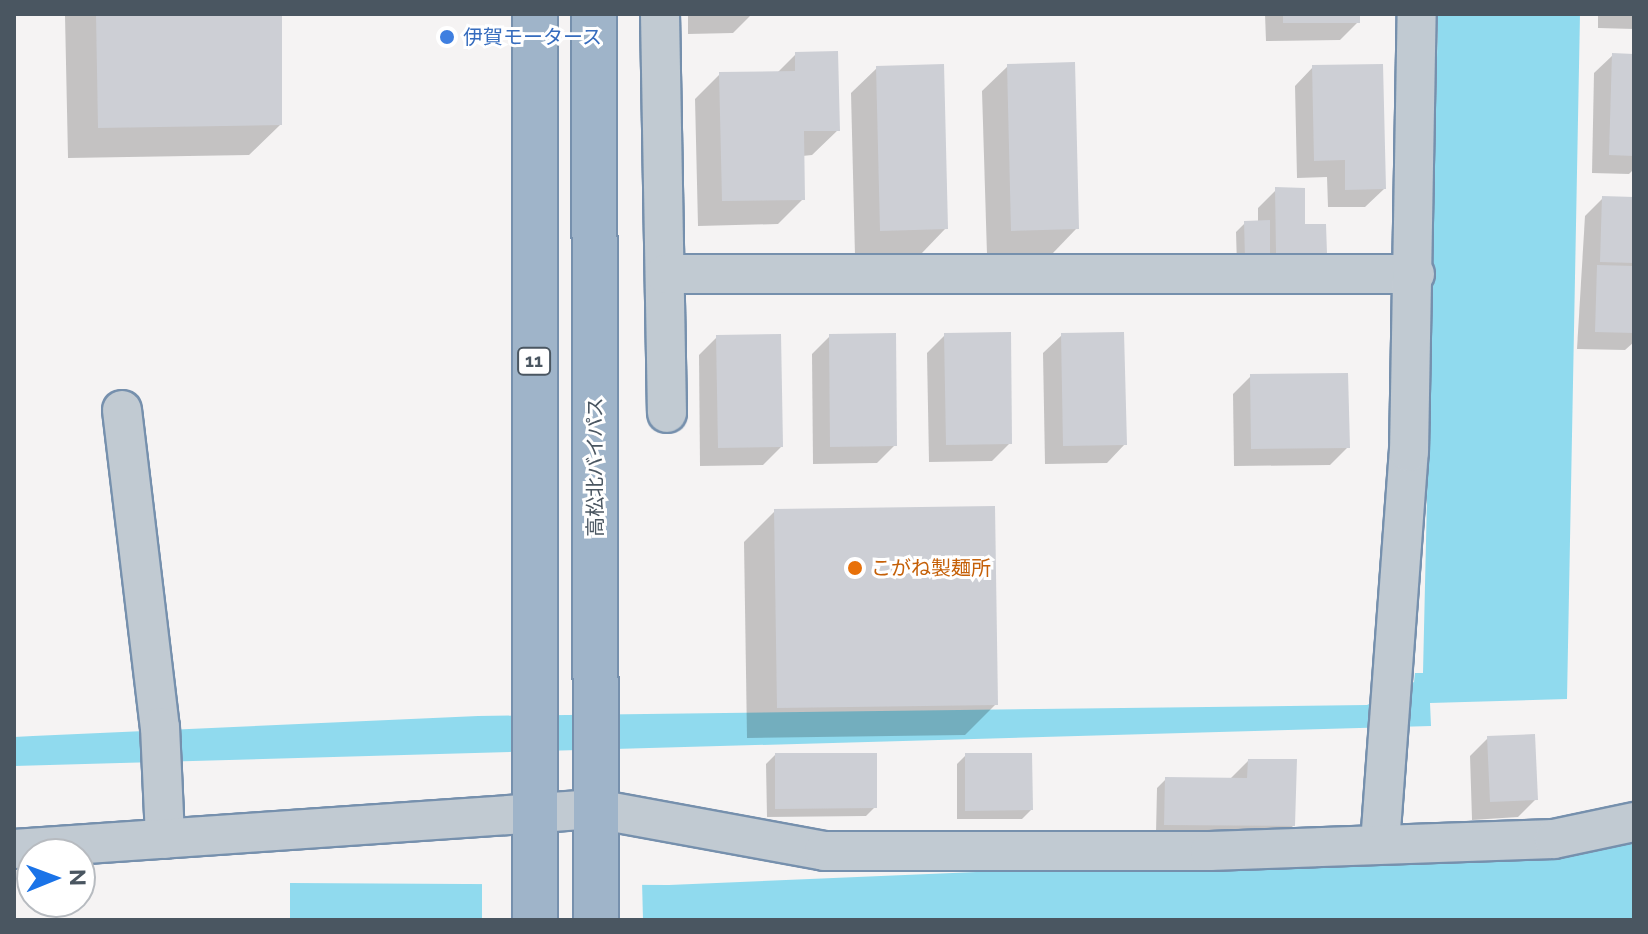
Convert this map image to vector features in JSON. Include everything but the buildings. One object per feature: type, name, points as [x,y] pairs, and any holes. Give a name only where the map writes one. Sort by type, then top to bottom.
[{"type":"highway","name":"11","points":[[535,14],[535,920]]},
{"type":"highway","name":"高松北バイパス","points":[[594,14],[596,920]]},
{"type":"street","points":[[660,14],[667,413]]},
{"type":"street","points":[[1380,844],[1409,452],[1415,274],[1417,14]]},
{"type":"street","points":[[665,274],[1415,274]]},
{"type":"street","points":[[122,410],[160,727],[165,839]]},
{"type":"street","points":[[14,849],[165,839],[535,823],[596,805],[824,851],[1210,851],[1554,839],[1634,822]]},
{"type":"water","points":[[1438,14],[1580,14],[1567,699],[1430,703],[1431,726],[14,766],[14,737],[478,716],[1367,705],[1414,682],[1415,673],[1423,673]]},
{"type":"water","points":[[1634,844],[1634,920],[290,920],[290,883],[669,885]]},
{"type":"pier","points":[[482,881],[642,881],[643,920],[482,920]]},
{"type":"place","name":"伊賀モータース","points":[[447,37]]},
{"type":"place","name":"こがね製麺所","points":[[855,568]]}]
